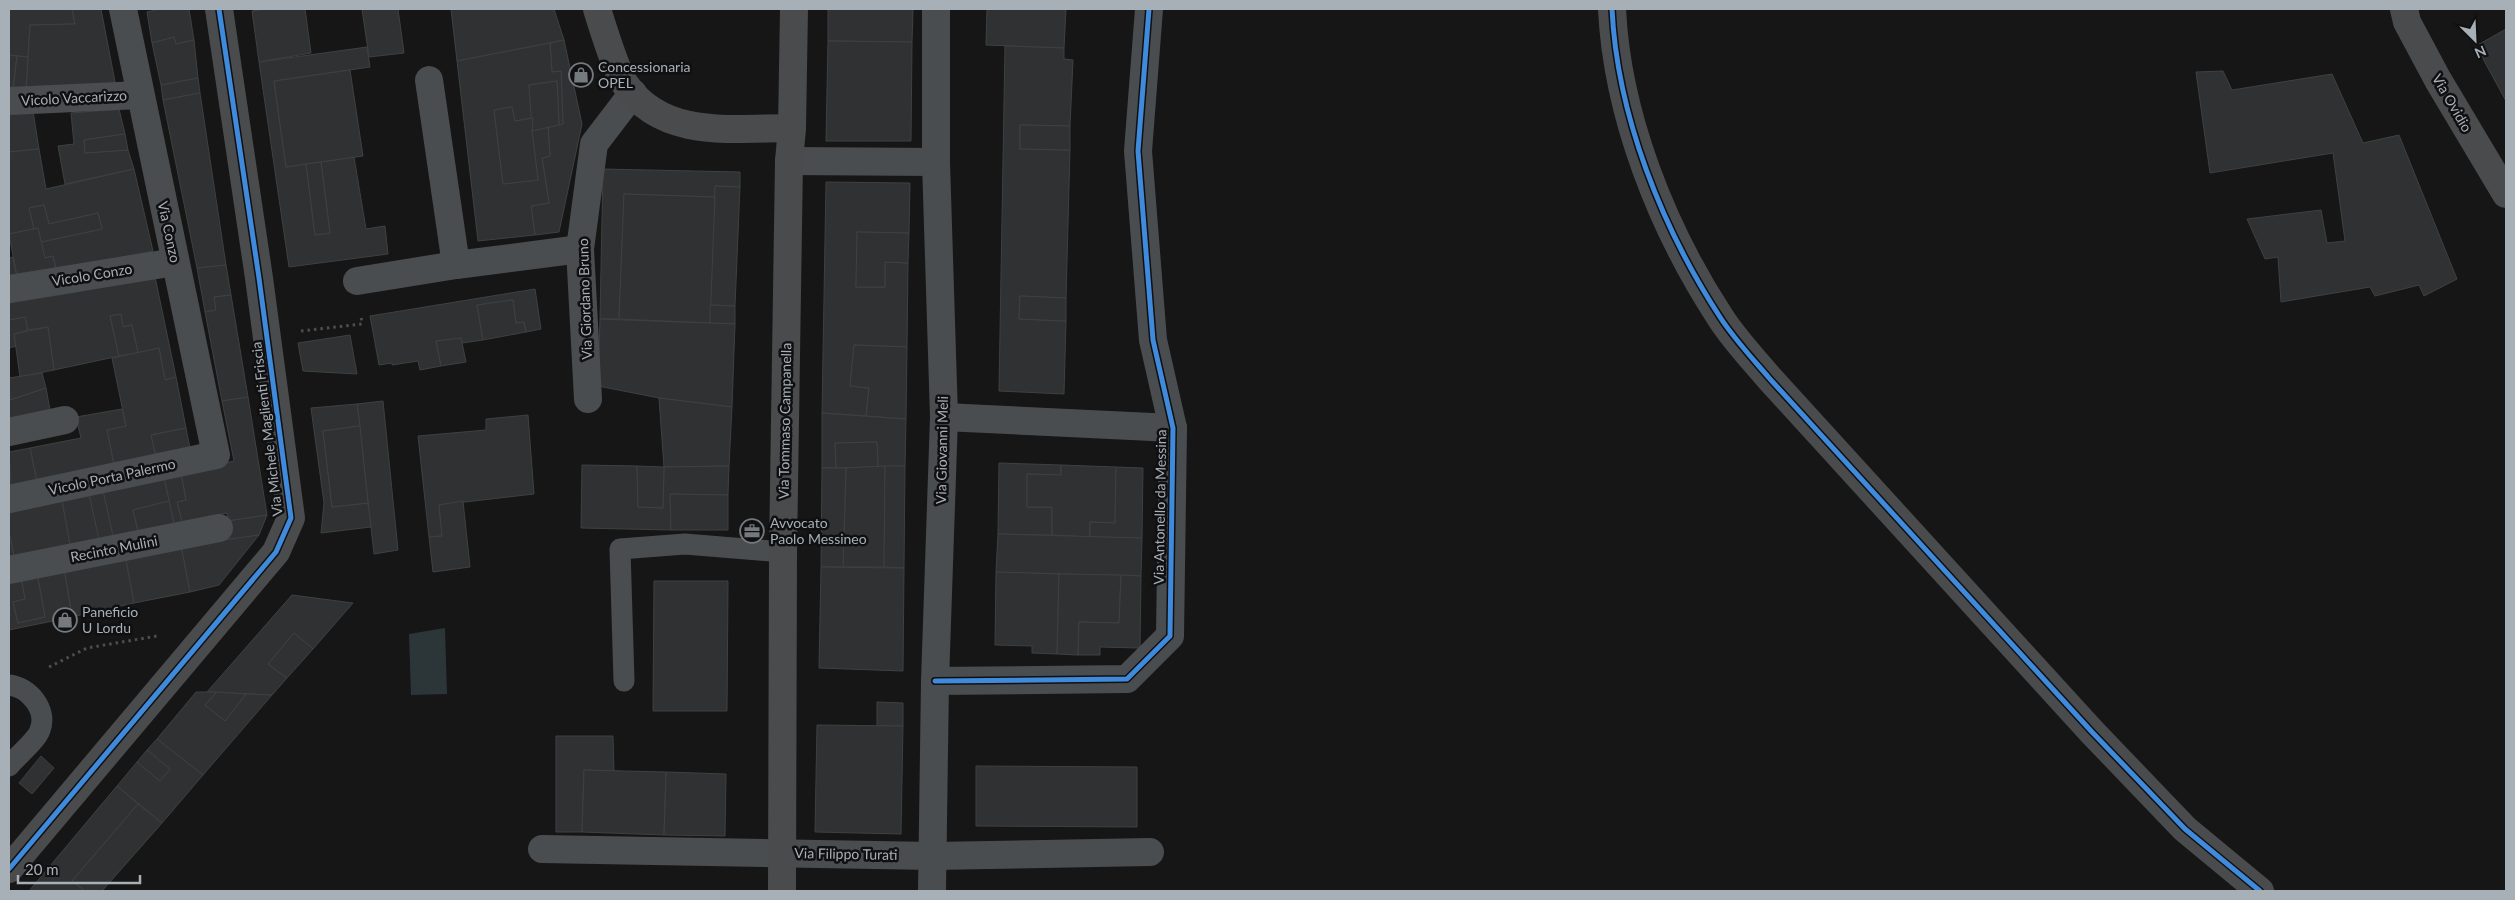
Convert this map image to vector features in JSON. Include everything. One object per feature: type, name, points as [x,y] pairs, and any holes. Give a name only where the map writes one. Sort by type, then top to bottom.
[{"type":"street","name":"Via Conzo","points":[[123,9],[216,455]]},
{"type":"street","name":"Via Michele Maglienti Friscia","points":[[9,869],[276,552],[291,518],[260,287],[219,9]]},
{"type":"street","points":[[597,9],[624,84],[659,115],[681,124],[714,129],[792,128]]},
{"type":"street","name":"Via Tommaso Campanella","points":[[782,891],[783,552],[788,161],[792,128],[794,9]]},
{"type":"street","name":"Via Giovanni Meli","points":[[932,891],[935,681],[944,417],[936,162],[936,9]]},
{"type":"street","name":"Via Antonello da Messina","points":[[935,681],[1127,679],[1170,636],[1174,428],[1153,340],[1138,151],[1149,9]]},
{"type":"street","points":[[1612,9],[1613,30],[1626,100],[1650,177],[1677,244],[1721,318],[1770,379],[2092,732],[2185,829],[2260,891]]},
{"type":"street","name":"Via Ovidio","points":[[2404,9],[2407,22],[2438,80],[2506,194]]},
{"type":"street","points":[[429,80],[456,265]]},
{"type":"street","name":"Via Giordano Bruno","points":[[588,399],[580,249],[594,144],[633,93]]},
{"type":"street","name":"Vicolo Vaccarizzo","points":[[9,101],[140,95]]},
{"type":"street","points":[[788,161],[936,162]]},
{"type":"street","points":[[357,281],[456,265],[580,249]]},
{"type":"street","name":"Vicolo Conzo","points":[[9,289],[175,262]]},
{"type":"street","points":[[944,417],[1174,428]]},
{"type":"street","points":[[9,432],[65,420]]},
{"type":"street","name":"Vicolo Porta Palermo","points":[[9,500],[216,455]]},
{"type":"street","name":"Recinto Mulini","points":[[9,570],[219,528]]},
{"type":"street","name":"Via Filippo Turati","points":[[542,849],[932,856],[1150,852]]},
{"type":"lane","points":[[624,681],[620,549],[685,544],[783,552]]},
{"type":"lane","points":[[9,766],[40,731],[41,712],[32,696],[11,685]]},
{"type":"path","points":[[298,331],[362,324],[357,281]]},
{"type":"path","points":[[11,685],[87,648],[159,636]]},
{"type":"shaded area","points":[[445,628],[447,694],[411,695],[409,634]]},
{"type":"building","points":[[9,9],[72,9],[75,24],[30,25],[28,57],[9,55]]},
{"type":"building","points":[[72,9],[101,9],[116,87],[26,89],[30,25],[75,24]]},
{"type":"building","points":[[160,9],[189,9],[194,40],[176,44],[174,37],[152,43],[147,12]]},
{"type":"building","points":[[305,9],[311,53],[259,62],[252,11]]},
{"type":"building","points":[[362,9],[398,9],[404,53],[369,57]]},
{"type":"building","points":[[451,9],[554,9],[564,40],[457,61]]},
{"type":"building","points":[[828,9],[913,9],[912,42],[828,41]]},
{"type":"building","points":[[987,9],[1066,9],[1064,48],[986,45]]},
{"type":"building","points":[[2506,29],[2506,101],[2476,46]]},
{"type":"building","points":[[174,37],[176,44],[194,40],[198,78],[161,85],[152,43]]},
{"type":"building","points":[[564,40],[582,124],[559,232],[535,235],[531,206],[549,203],[542,158],[550,156],[548,126],[563,124],[561,71],[552,72],[550,43]]},
{"type":"building","points":[[828,41],[912,42],[911,141],[826,141]]},
{"type":"building","points":[[550,43],[552,72],[561,71],[563,124],[559,125],[557,81],[529,85],[533,118],[515,121],[512,107],[494,110],[503,184],[538,180],[532,131],[548,126],[550,156],[542,158],[549,203],[531,206],[535,235],[478,241],[457,61]]},
{"type":"building","points":[[1005,46],[1064,48],[1064,59],[1073,60],[1070,126],[1020,125],[1020,149],[1070,150],[1066,298],[1020,296],[1019,319],[1066,321],[1064,394],[999,391]]},
{"type":"building","points":[[367,47],[370,67],[274,81],[286,167],[306,164],[315,235],[330,233],[321,162],[354,157],[366,229],[385,226],[388,254],[289,267],[259,62]]},
{"type":"building","points":[[9,55],[17,56],[13,89],[9,89]]},
{"type":"building","points":[[17,56],[28,57],[26,89],[13,89]]},
{"type":"building","points":[[350,70],[363,156],[286,167],[274,81]]},
{"type":"building","points":[[2223,71],[2232,90],[2332,74],[2363,143],[2399,135],[2457,279],[2424,296],[2419,285],[2375,296],[2370,287],[2281,302],[2278,257],[2265,259],[2247,219],[2321,210],[2327,243],[2345,241],[2333,153],[2210,173],[2196,72]]},
{"type":"building","points":[[198,78],[200,93],[163,100],[161,85]]},
{"type":"building","points":[[557,81],[559,125],[532,131],[529,85]]},
{"type":"building","points":[[200,93],[226,265],[197,268],[163,100]]},
{"type":"building","points":[[512,107],[515,121],[533,118],[532,131],[538,180],[503,184],[494,110]]},
{"type":"building","points":[[119,109],[125,134],[84,140],[85,153],[128,150],[134,169],[65,184],[58,146],[74,144],[71,113]]},
{"type":"building","points":[[33,111],[39,149],[9,152],[9,112]]},
{"type":"building","points":[[1020,125],[1070,126],[1070,150],[1020,149]]},
{"type":"building","points":[[125,134],[128,150],[85,153],[84,140]]},
{"type":"building","points":[[39,149],[46,189],[134,169],[153,251],[56,270],[53,256],[45,258],[41,242],[102,229],[98,213],[49,224],[44,205],[29,208],[34,229],[9,234],[9,152]]},
{"type":"building","points":[[321,162],[330,233],[315,235],[306,164]]},
{"type":"building","points":[[603,169],[740,172],[740,187],[715,186],[715,197],[624,194],[619,319],[600,319]]},
{"type":"building","points":[[826,182],[910,183],[909,233],[857,232],[856,287],[885,287],[885,262],[908,263],[907,347],[854,345],[850,386],[869,388],[866,416],[822,413]]},
{"type":"building","points":[[715,186],[740,187],[735,306],[710,305]]},
{"type":"building","points":[[624,194],[715,197],[710,323],[619,319]]},
{"type":"building","points":[[44,205],[49,224],[98,213],[102,229],[41,242],[38,228],[34,229],[29,208]]},
{"type":"building","points":[[38,228],[45,258],[53,256],[56,270],[17,277],[9,234]]},
{"type":"building","points":[[857,232],[909,233],[908,263],[885,262],[885,287],[856,287]]},
{"type":"building","points":[[13,257],[17,277],[9,279],[9,258]]},
{"type":"building","points":[[226,265],[231,295],[214,297],[216,310],[205,312],[197,268]]},
{"type":"building","points":[[154,272],[176,377],[165,380],[159,348],[138,353],[132,325],[123,327],[121,314],[110,316],[119,356],[54,370],[48,327],[28,330],[25,317],[9,320],[9,303],[77,292]]},
{"type":"building","points":[[535,289],[541,329],[526,332],[524,322],[516,323],[513,300],[477,305],[483,340],[462,343],[461,338],[436,341],[441,366],[420,370],[418,361],[379,365],[370,316]]},
{"type":"building","points":[[231,295],[248,397],[222,401],[205,312],[216,310],[214,297]]},
{"type":"building","points":[[1020,296],[1066,298],[1066,321],[1019,319]]},
{"type":"building","points":[[513,300],[516,323],[524,322],[526,332],[483,340],[477,305]]},
{"type":"building","points":[[710,305],[735,306],[735,324],[710,323]]},
{"type":"building","points":[[121,314],[123,327],[132,325],[138,353],[119,356],[110,316]]},
{"type":"building","points":[[25,317],[28,330],[14,334],[16,346],[9,348],[9,320]]},
{"type":"building","points":[[600,319],[735,324],[732,407],[659,398],[598,386]]},
{"type":"building","points":[[48,327],[54,370],[20,377],[14,334]]},
{"type":"building","points":[[350,335],[357,374],[303,371],[298,343]]},
{"type":"building","points":[[461,338],[466,362],[441,366],[436,341]]},
{"type":"building","points":[[854,345],[907,347],[906,419],[866,416],[869,388],[850,386]]},
{"type":"building","points":[[159,348],[165,380],[176,377],[186,428],[151,435],[156,456],[114,465],[107,430],[126,426],[112,358]]},
{"type":"building","points":[[42,373],[46,388],[10,400],[9,378]]},
{"type":"building","points":[[46,388],[50,410],[9,419],[9,395],[10,400]]},
{"type":"building","points":[[248,397],[267,515],[228,521],[227,513],[182,522],[177,502],[186,500],[181,473],[234,461],[222,401]]},
{"type":"building","points":[[659,398],[732,407],[729,466],[664,467]]},
{"type":"building","points":[[383,401],[398,550],[374,554],[357,404]]},
{"type":"building","points":[[357,404],[360,426],[323,431],[332,507],[368,503],[371,527],[321,533],[324,503],[311,408]]},
{"type":"building","points":[[122,409],[126,426],[107,430],[114,465],[37,482],[30,448],[81,438],[76,417]]},
{"type":"building","points":[[822,413],[906,419],[905,466],[878,467],[877,442],[835,443],[836,468],[822,468]]},
{"type":"building","points":[[528,415],[534,494],[439,505],[442,536],[429,537],[418,436],[486,430],[486,419]]},
{"type":"building","points":[[360,426],[368,503],[332,507],[323,431]]},
{"type":"building","points":[[186,428],[190,448],[156,456],[151,435]]},
{"type":"building","points":[[877,442],[878,467],[836,468],[835,443]]},
{"type":"building","points":[[30,448],[37,482],[11,487],[9,452]]},
{"type":"building","points":[[999,463],[1061,465],[1061,475],[1027,474],[1027,507],[1052,507],[1052,535],[998,534]]},
{"type":"building","points":[[582,465],[637,466],[638,507],[663,508],[664,467],[729,466],[728,495],[670,494],[671,530],[581,528]]},
{"type":"building","points":[[1061,465],[1116,467],[1115,523],[1090,522],[1090,537],[1052,535],[1052,507],[1027,507],[1027,474],[1061,475]]},
{"type":"building","points":[[637,466],[664,467],[663,508],[638,507]]},
{"type":"building","points":[[885,466],[884,567],[843,567],[846,468]]},
{"type":"building","points":[[885,466],[905,466],[904,568],[884,567]]},
{"type":"building","points":[[1116,467],[1143,468],[1142,538],[1090,537],[1090,522],[1115,523]]},
{"type":"building","points":[[822,468],[846,468],[843,567],[821,567]]},
{"type":"building","points":[[181,473],[186,500],[177,502],[182,522],[174,524],[164,477]]},
{"type":"building","points":[[164,477],[169,501],[133,510],[138,531],[113,536],[103,491]]},
{"type":"building","points":[[103,491],[113,536],[99,540],[89,494]]},
{"type":"building","points":[[89,494],[99,540],[70,545],[62,501]]},
{"type":"building","points":[[670,494],[728,495],[728,530],[671,530]]},
{"type":"building","points":[[62,501],[70,545],[14,556],[9,532],[9,513]]},
{"type":"building","points":[[169,501],[174,524],[138,531],[133,510]]},
{"type":"building","points":[[463,501],[470,567],[433,572],[429,537],[442,536],[439,505]]},
{"type":"building","points":[[267,515],[259,535],[229,540],[228,521]]},
{"type":"building","points":[[9,532],[14,556],[9,557]]},
{"type":"building","points":[[998,534],[1142,538],[1141,576],[996,572]]},
{"type":"building","points":[[259,535],[219,585],[190,592],[181,546]]},
{"type":"building","points":[[181,546],[190,592],[134,603],[125,555]]},
{"type":"building","points":[[125,555],[134,603],[72,617],[64,568]]},
{"type":"building","points":[[821,567],[904,568],[903,671],[819,668]]},
{"type":"building","points":[[64,568],[72,617],[9,630],[9,578],[21,576],[25,599],[13,602],[18,623],[45,617],[37,573]]},
{"type":"building","points":[[996,572],[1059,574],[1057,654],[1032,653],[1032,646],[995,645]]},
{"type":"building","points":[[37,573],[45,617],[18,623],[13,602],[25,599],[21,576]]},
{"type":"building","points":[[1059,574],[1121,575],[1119,623],[1079,622],[1078,655],[1057,654]]},
{"type":"building","points":[[1121,575],[1141,576],[1140,648],[1100,647],[1100,655],[1078,655],[1079,622],[1119,623]]},
{"type":"building","points":[[654,581],[728,581],[727,711],[653,711]]},
{"type":"building","points":[[292,595],[353,603],[313,649],[294,633],[268,664],[287,678],[272,695],[207,692]]},
{"type":"building","points":[[294,633],[313,649],[287,678],[268,664]]},
{"type":"building","points":[[196,692],[217,692],[205,705],[225,721],[246,694],[272,695],[203,775],[157,739]]},
{"type":"building","points":[[217,692],[246,694],[225,721],[205,705]]},
{"type":"building","points":[[877,702],[903,703],[903,726],[877,726]]},
{"type":"building","points":[[817,725],[903,726],[901,834],[815,832]]},
{"type":"building","points":[[556,736],[613,736],[614,771],[584,770],[582,832],[556,832]]},
{"type":"building","points":[[157,739],[203,775],[162,823],[117,786],[137,762],[160,781],[170,769],[147,750]]},
{"type":"building","points":[[147,750],[170,769],[160,781],[137,762]]},
{"type":"building","points":[[41,756],[54,768],[32,794],[19,783]]},
{"type":"building","points":[[976,766],[1137,767],[1137,827],[976,826]]},
{"type":"building","points":[[584,770],[666,772],[664,835],[582,832]]},
{"type":"building","points":[[666,772],[726,774],[725,836],[664,835]]},
{"type":"building","points":[[117,786],[138,804],[72,881],[85,891],[29,891]]},
{"type":"building","points":[[138,804],[162,823],[102,891],[85,891],[72,881]]},
{"type":"cycle path","points":[[9,869],[276,552],[291,518],[259,278],[219,9]]},
{"type":"cycle path","points":[[935,681],[1127,679],[1170,636],[1173,428],[1153,340],[1138,151],[1149,9]]},
{"type":"cycle path","points":[[1612,9],[1623,89],[1633,130],[1646,169],[1679,246],[1699,283],[1731,333],[1770,379],[2092,732],[2185,829],[2260,891]]},
{"type":"place","name":"Concessionaria OPEL","points":[[581,75]]},
{"type":"place","name":"Avvocato Paolo Messineo","points":[[752,531]]},
{"type":"place","name":"Paneficio U Lordu","points":[[65,620]]}]
